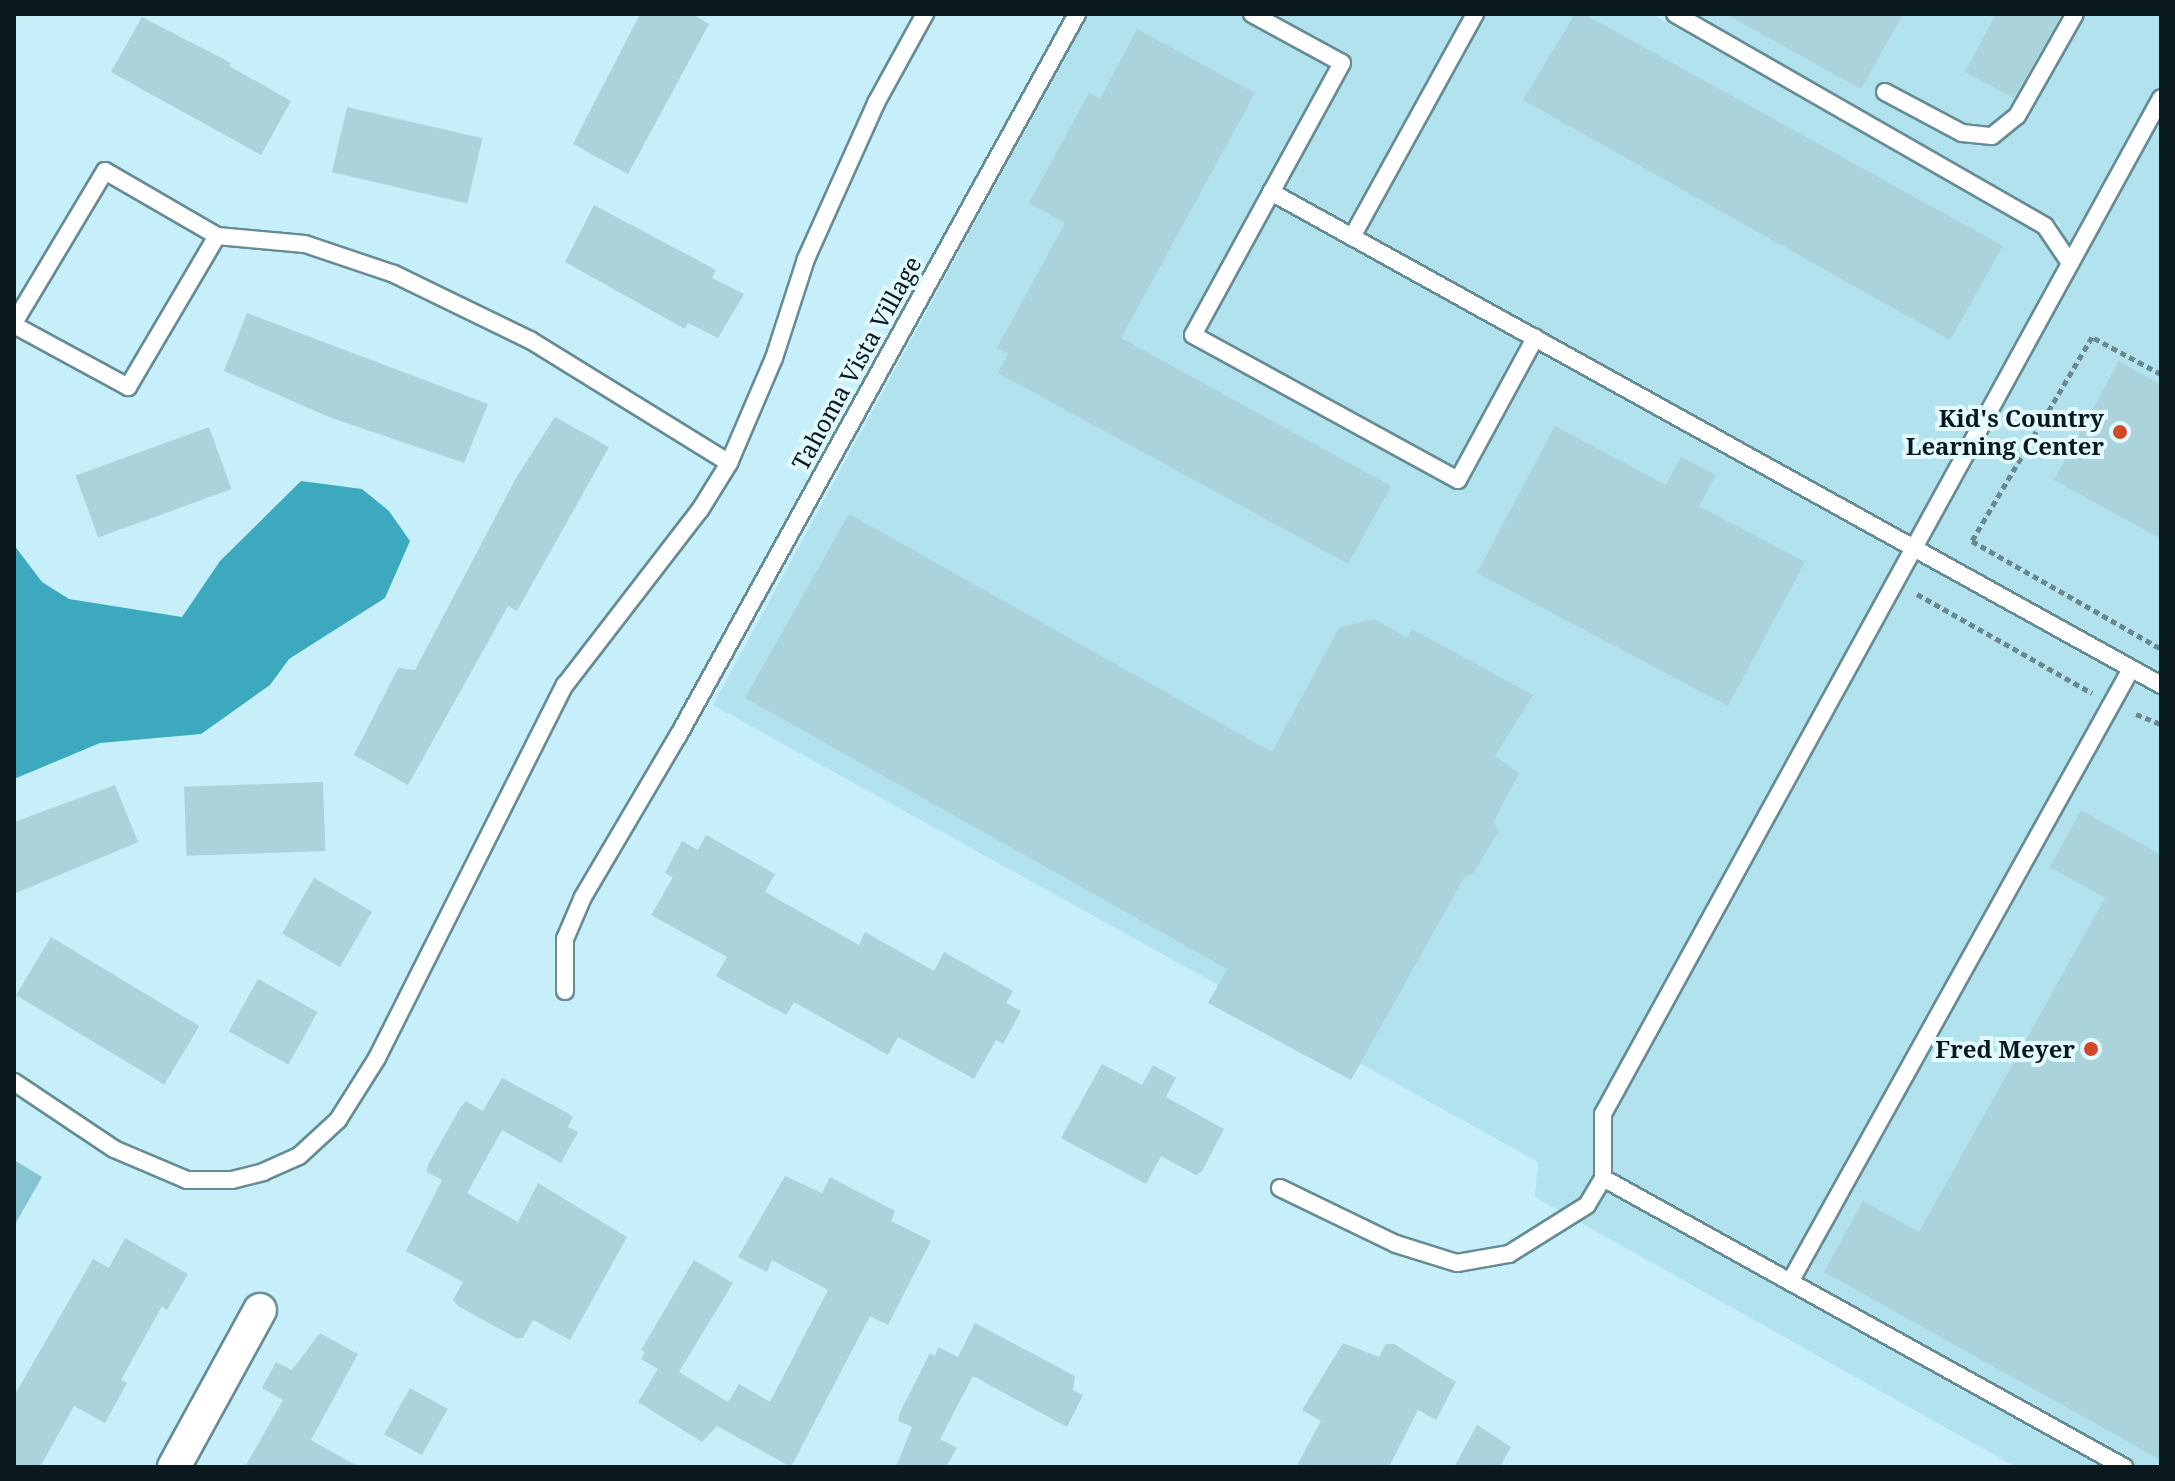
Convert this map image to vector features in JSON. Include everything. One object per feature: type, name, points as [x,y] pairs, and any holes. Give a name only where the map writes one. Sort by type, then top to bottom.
[{"type":"street","points":[[174,1467],[260,1310]]},
{"type":"lane","points":[[14,1082],[114,1149],[187,1180],[232,1180],[263,1172],[321,1140],[377,1058],[565,685],[700,510],[729,463],[774,358],[806,259],[876,103],[925,14]]},
{"type":"lane","name":"Tahoma Vista Village","points":[[565,991],[562,954],[574,914],[678,736],[1077,14]]},
{"type":"lane","points":[[1252,14],[1342,63],[1193,335],[1458,480],[1535,338]]},
{"type":"lane","points":[[1352,237],[1475,14]]},
{"type":"lane","points":[[1675,14],[2045,226],[2070,263]]},
{"type":"lane","points":[[1885,92],[1962,133],[1992,136],[2017,116],[2075,14]]},
{"type":"lane","points":[[1280,1188],[1418,1253],[1476,1264],[1524,1247],[1587,1205],[1603,1178],[1603,1114],[2161,98]]},
{"type":"lane","points":[[217,236],[128,387],[14,324],[105,171],[217,236],[305,244],[394,274],[530,340],[729,463]]},
{"type":"lane","points":[[1271,192],[2161,685]]},
{"type":"lane","points":[[1790,1282],[2131,669]]},
{"type":"lane","points":[[1603,1178],[2124,1467]]},
{"type":"path","points":[[2161,374],[2092,337],[1972,541],[2161,649]]},
{"type":"path","points":[[1917,583],[1917,597],[2111,704],[2161,724]]},
{"type":"shaded area","points":[[1088,14],[1651,14],[2054,237],[2061,224],[1680,14],[2161,14],[2161,1467],[2016,1467],[1535,1197],[1538,1162],[713,705]]},
{"type":"shaded area","points":[[301,481],[362,489],[389,511],[410,541],[385,598],[289,659],[270,685],[201,734],[100,743],[14,779],[14,545],[42,582],[69,599],[182,617],[220,561]]},
{"type":"shaded area","points":[[14,1160],[42,1177],[14,1226]]},
{"type":"building","points":[[640,14],[692,14],[709,24],[628,174],[573,144]]},
{"type":"building","points":[[1575,14],[1584,14],[2003,246],[1950,340],[1523,100]]},
{"type":"building","points":[[1726,14],[1903,14],[1861,89]]},
{"type":"building","points":[[1996,14],[2062,14],[2014,98],[1965,72]]},
{"type":"building","points":[[142,17],[231,63],[229,66],[291,101],[261,155],[111,72]]},
{"type":"building","points":[[1137,29],[1255,93],[1121,338],[1391,486],[1348,564],[998,373],[1008,354],[997,348],[1065,223],[1029,203],[1089,93],[1100,99]]},
{"type":"building","points":[[347,107],[482,138],[467,204],[332,172]]},
{"type":"building","points":[[594,205],[716,270],[712,278],[744,294],[718,338],[688,323],[685,329],[565,262]]},
{"type":"building","points":[[247,313],[488,404],[464,463],[329,417],[224,371]]},
{"type":"building","name":"Kid's Country Learning Center","points":[[2119,361],[2161,385],[2161,539],[2054,480]]},
{"type":"building","points":[[555,417],[609,447],[517,611],[508,606],[408,785],[354,755],[398,668],[415,670],[516,478]]},
{"type":"building","points":[[1555,426],[1666,485],[1681,457],[1716,475],[1699,506],[1805,562],[1728,706],[1477,573]]},
{"type":"building","points":[[209,427],[232,489],[98,538],[76,476]]},
{"type":"building","points":[[849,514],[1272,752],[1339,628],[1374,619],[1407,638],[1412,629],[1533,695],[1495,756],[1519,773],[1494,821],[1498,832],[1473,874],[1465,876],[1351,1080],[1208,1003],[1227,969],[745,698]]},
{"type":"building","points":[[323,782],[325,851],[186,856],[184,787]]},
{"type":"building","points":[[115,785],[138,842],[14,894],[14,822]]},
{"type":"building","name":"Fred Meyer","points":[[2081,810],[2161,855],[2161,1460],[1824,1272],[1863,1201],[1919,1232],[2105,898],[2050,867]]},
{"type":"building","points":[[706,835],[775,874],[765,892],[859,945],[865,932],[934,971],[944,952],[1013,991],[1006,1003],[1021,1011],[1003,1044],[996,1040],[974,1079],[898,1037],[888,1055],[794,1002],[786,1015],[716,976],[727,957],[651,915],[673,877],[665,873],[682,841],[698,850]]},
{"type":"building","points":[[314,878],[372,912],[340,967],[282,933]]},
{"type":"building","points":[[51,937],[199,1026],[164,1084],[16,995]]},
{"type":"building","points":[[258,979],[317,1012],[288,1064],[229,1031]]},
{"type":"building","points":[[1102,1064],[1142,1085],[1153,1065],[1176,1078],[1166,1097],[1224,1129],[1202,1171],[1196,1175],[1161,1156],[1146,1184],[1061,1138]]},
{"type":"building","points":[[502,1078],[566,1112],[573,1117],[568,1127],[578,1132],[561,1163],[502,1130],[467,1193],[518,1222],[538,1183],[627,1237],[570,1340],[533,1320],[523,1338],[516,1338],[458,1306],[453,1300],[463,1282],[406,1251],[442,1180],[427,1172],[428,1165],[460,1108],[466,1101],[483,1111]]},
{"type":"building","points":[[785,1176],[822,1193],[830,1177],[895,1211],[891,1221],[931,1241],[888,1325],[870,1316],[791,1467],[717,1426],[702,1442],[638,1402],[658,1369],[641,1359],[645,1352],[641,1350],[694,1260],[733,1283],[679,1372],[728,1402],[739,1384],[770,1402],[828,1290],[772,1260],[767,1272],[738,1257]]},
{"type":"building","points":[[125,1238],[188,1274],[167,1310],[162,1306],[121,1380],[127,1383],[105,1423],[74,1406],[40,1467],[14,1467],[14,1396],[93,1259],[109,1268]]},
{"type":"building","points":[[975,1323],[1075,1376],[1073,1390],[1083,1395],[1067,1427],[973,1376],[940,1439],[957,1448],[946,1467],[896,1467],[912,1427],[898,1421],[900,1412],[930,1353],[935,1356],[938,1347],[958,1357]]},
{"type":"building","points":[[320,1333],[358,1354],[311,1440],[359,1467],[245,1467],[283,1400],[262,1388],[276,1362],[292,1370]]},
{"type":"building","points":[[1343,1343],[1379,1357],[1386,1344],[1394,1344],[1456,1382],[1436,1420],[1418,1410],[1389,1467],[1296,1467],[1321,1421],[1302,1410]]},
{"type":"building","points":[[410,1388],[448,1409],[422,1455],[384,1434]]},
{"type":"building","points":[[1477,1425],[1511,1447],[1500,1467],[1454,1467]]},
{"type":"place","name":"Kid's Country Learning Center","points":[[2120,432]]},
{"type":"place","name":"Fred Meyer","points":[[2091,1049]]}]
